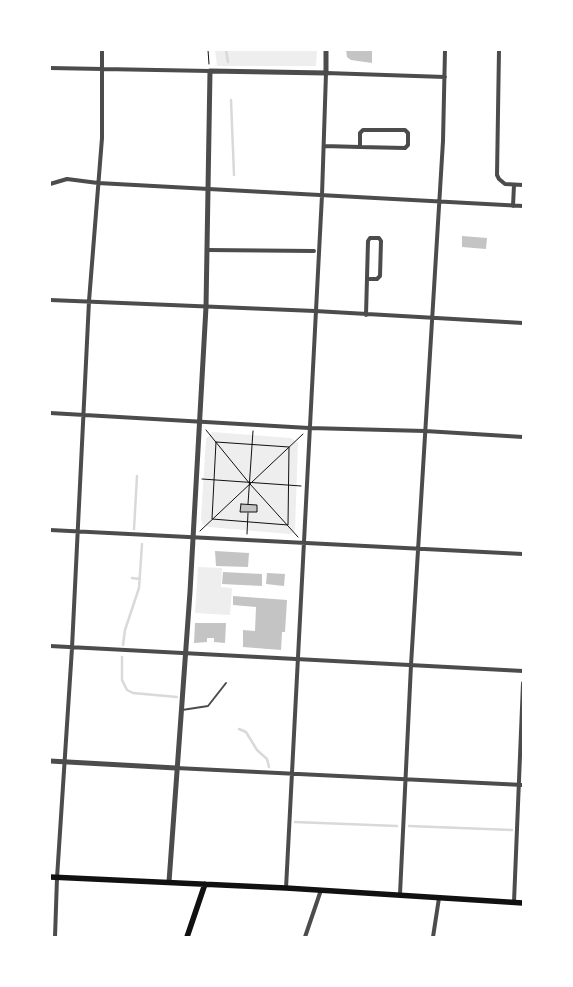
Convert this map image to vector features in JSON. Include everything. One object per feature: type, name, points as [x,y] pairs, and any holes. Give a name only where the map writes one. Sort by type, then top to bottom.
[{"type":"main road","points":[[50,877],[523,902]]},
{"type":"main road","points":[[187,937],[205,884]]},
{"type":"street","points":[[56,937],[57,878],[72,648],[89,301],[102,138],[102,50]]},
{"type":"street","points":[[286,888],[322,195],[326,50]]},
{"type":"street","points":[[400,894],[404,779],[439,202],[445,50]]},
{"type":"street","points":[[499,50],[497,175],[505,184],[523,185]]},
{"type":"street","points":[[50,68],[444,76]]},
{"type":"street","points":[[169,882],[194,537],[206,307],[210,71]]},
{"type":"street","points":[[324,146],[360,147],[405,148],[408,145],[408,133],[405,130],[363,130],[360,133],[360,147]]},
{"type":"street","points":[[50,184],[67,179],[98,183],[523,206]]},
{"type":"street","points":[[513,206],[514,185]]},
{"type":"street","points":[[366,315],[368,240],[372,237],[379,238],[381,241],[380,276],[378,279],[367,279]]},
{"type":"street","points":[[207,250],[314,251]]},
{"type":"street","points":[[50,300],[315,311],[523,323]]},
{"type":"street","points":[[50,413],[199,423],[425,431],[523,437]]},
{"type":"street","points":[[50,530],[523,554]]},
{"type":"street","points":[[50,646],[523,671]]},
{"type":"street","points":[[514,902],[521,785],[523,683]]},
{"type":"street","points":[[50,761],[521,785]]},
{"type":"street","points":[[305,937],[321,890]]},
{"type":"street","points":[[433,937],[439,898]]},
{"type":"lane","points":[[182,710],[208,706],[226,683]]},
{"type":"path","points":[[208,50],[210,71]]},
{"type":"path","points":[[199,423],[303,543]]},
{"type":"path","points":[[248,504],[253,425]]},
{"type":"path","points":[[194,537],[309,428]]},
{"type":"path","points":[[216,442],[289,447]]},
{"type":"path","points":[[212,520],[216,442]]},
{"type":"path","points":[[288,525],[289,447]]},
{"type":"path","points":[[196,479],[250,484],[306,486]]},
{"type":"path","points":[[241,504],[248,504],[257,505],[257,512],[240,512],[241,504]]},
{"type":"path","points":[[246,540],[248,512]]},
{"type":"path","points":[[212,520],[288,525]]},
{"type":"shaded area","points":[[215,50],[317,50],[316,66],[217,66]]},
{"type":"shaded area","points":[[212,432],[291,438],[298,443],[295,530],[293,533],[203,525],[201,519],[206,439]]},
{"type":"shaded area","points":[[198,567],[222,568],[221,587],[232,588],[230,615],[195,613]]},
{"type":"building","points":[[346,50],[372,50],[372,63],[351,60],[347,57]]},
{"type":"building","points":[[462,236],[487,238],[486,249],[462,247]]},
{"type":"building","points":[[241,504],[257,505],[257,512],[240,512]]},
{"type":"building","points":[[215,551],[249,553],[248,567],[216,566]]},
{"type":"building","points":[[223,572],[262,574],[262,586],[222,584]]},
{"type":"building","points":[[267,573],[285,574],[284,586],[266,584]]},
{"type":"building","points":[[233,596],[287,600],[285,632],[282,632],[281,650],[243,647],[243,630],[255,631],[256,607],[233,605]]},
{"type":"building","points":[[195,623],[226,623],[225,643],[214,642],[214,638],[207,638],[207,642],[194,643]]},
{"type":"waterway","points":[[226,50],[228,62]]},
{"type":"waterway","points":[[231,100],[234,175]]},
{"type":"waterway","points":[[134,529],[137,476]]},
{"type":"waterway","points":[[123,645],[125,630],[139,588],[142,544]]},
{"type":"waterway","points":[[132,578],[140,579]]},
{"type":"waterway","points":[[122,657],[122,680],[127,690],[133,693],[177,697]]},
{"type":"waterway","points":[[239,729],[246,732],[257,750],[267,759],[269,767]]},
{"type":"waterway","points":[[295,822],[397,826]]},
{"type":"waterway","points":[[409,826],[512,830]]}]
